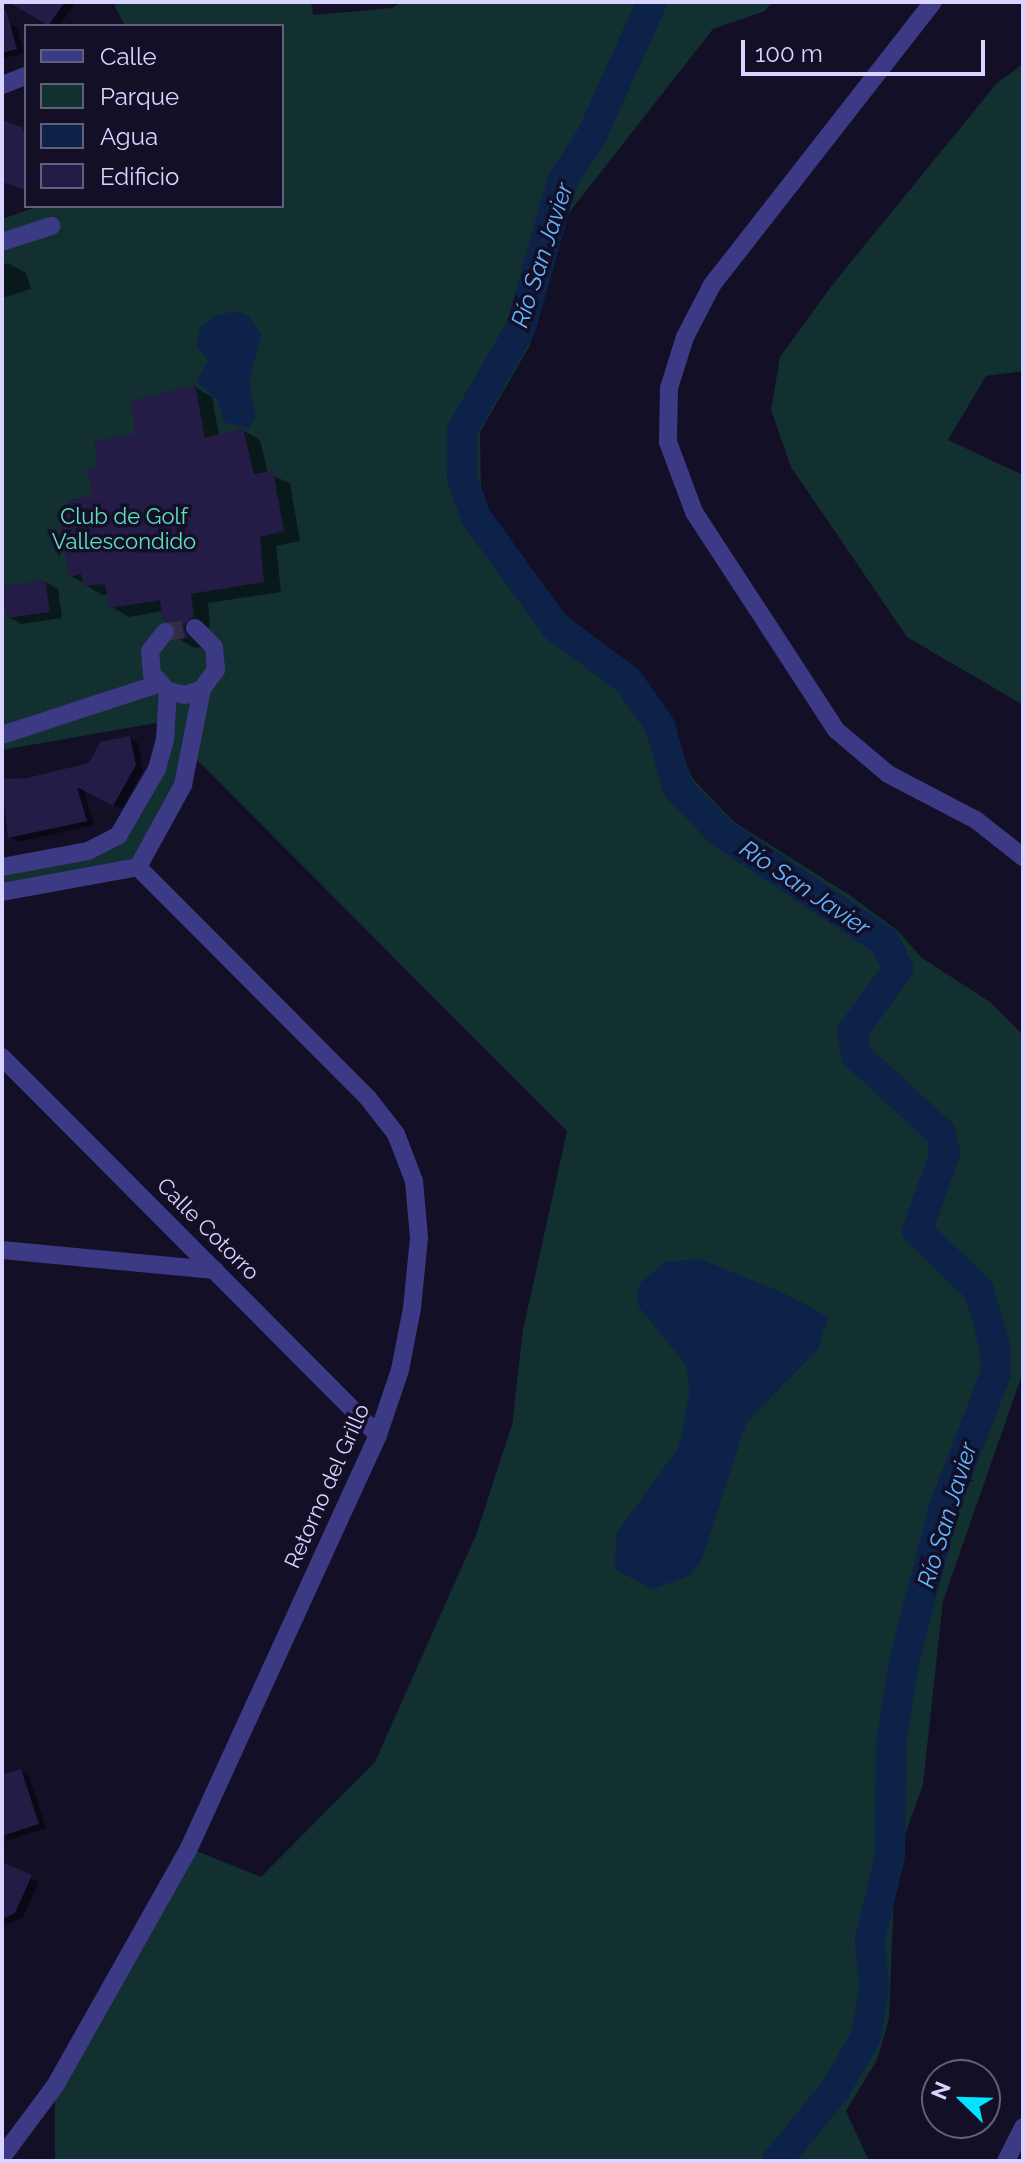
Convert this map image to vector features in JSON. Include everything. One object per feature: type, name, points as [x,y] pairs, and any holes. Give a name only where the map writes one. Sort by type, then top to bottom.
[{"type":"street","points":[[933,2],[712,285],[685,337],[669,388],[668,442],[694,512],[836,730],[888,774],[976,820],[1023,857]]},
{"type":"street","points":[[2,85],[24,77]]},
{"type":"street","points":[[2,242],[51,226]]},
{"type":"street","points":[[2,892],[129,869],[156,840],[183,785],[202,689],[217,658],[208,637],[195,628]]},
{"type":"street","points":[[2,867],[88,851],[127,825],[157,769],[165,740],[163,688],[152,674],[150,651],[165,632]]},
{"type":"street","points":[[2,735],[163,688],[185,695],[202,689]]},
{"type":"street","points":[[127,825],[156,840]]},
{"type":"street","name":"Retorno del Grillo","points":[[2,2157],[55,2086],[150,1924],[378,1435],[400,1370],[419,1238],[414,1181],[396,1134],[368,1098],[104,843]]},
{"type":"street","name":"Calle Cotorro","points":[[2,1057],[378,1435]]},
{"type":"street","points":[[2,1250],[215,1270]]},
{"type":"street","points":[[1006,2161],[1023,2127]]},
{"type":"green space","name":"Club de Golf Vallescondido","points":[[113,2],[311,2],[313,15],[392,8],[401,2],[772,2],[765,11],[713,29],[564,219],[530,345],[480,432],[481,498],[527,570],[572,622],[651,690],[693,779],[734,822],[851,896],[898,931],[922,958],[990,1002],[1023,1035],[1023,1372],[943,1601],[923,1784],[895,1863],[889,2019],[877,2060],[846,2111],[869,2161],[55,2161],[55,2086],[189,1848],[261,1877],[375,1762],[476,1535],[512,1425],[523,1330],[567,1131],[193,756],[138,867],[2,892],[2,867],[118,836],[166,731],[156,723],[2,750],[2,219],[33,208],[284,208],[284,24],[124,24]]},
{"type":"green space","points":[[1023,64],[1023,371],[986,376],[948,440],[1023,475],[1023,705],[907,637],[791,467],[771,410],[780,357],[833,284],[997,83]]},
{"type":"water","points":[[237,311],[249,316],[261,335],[249,383],[256,416],[249,428],[224,422],[217,400],[197,382],[208,360],[197,346],[200,328],[215,316]]},
{"type":"water","points":[[700,1259],[788,1295],[828,1317],[818,1349],[746,1423],[702,1559],[691,1575],[652,1589],[615,1569],[616,1534],[679,1447],[690,1391],[686,1365],[639,1307],[637,1296],[641,1282],[665,1262]]},
{"type":"building","points":[[9,2],[65,2],[49,24]]},
{"type":"building","points":[[2,10],[6,10],[17,49],[2,53]]},
{"type":"building","points":[[2,120],[22,127],[24,131],[24,190],[2,182]]},
{"type":"building","points":[[195,385],[205,438],[243,428],[254,474],[273,471],[284,531],[260,537],[264,582],[191,594],[194,616],[183,626],[188,638],[175,639],[176,628],[163,620],[160,600],[110,608],[105,584],[83,586],[81,574],[69,577],[58,514],[70,512],[68,500],[92,496],[87,468],[98,467],[94,442],[136,433],[131,401]]},
{"type":"building","points":[[45,580],[50,612],[7,618],[2,586]]},
{"type":"building","points":[[130,736],[136,765],[113,806],[77,787],[87,821],[8,838],[2,779],[26,778],[89,763],[100,742]]},
{"type":"building","points":[[21,1769],[39,1824],[2,1836],[2,1775]]},
{"type":"building","points":[[2,1862],[32,1875],[15,1913],[2,1919]]},
{"type":"waterway","name":"Río San Javier","points":[[652,2],[592,135],[562,182],[521,327],[462,430],[462,478],[476,517],[556,627],[628,680],[660,726],[678,788],[720,832],[885,942],[898,969],[853,1031],[856,1055],[941,1133],[945,1153],[917,1231],[979,1290],[995,1348],[996,1373],[944,1508],[904,1662],[891,1744],[890,1856],[870,1940],[874,1988],[866,2037],[835,2090],[777,2161]]},
{"type":"tunnel","points":[[165,632],[195,628]]}]
